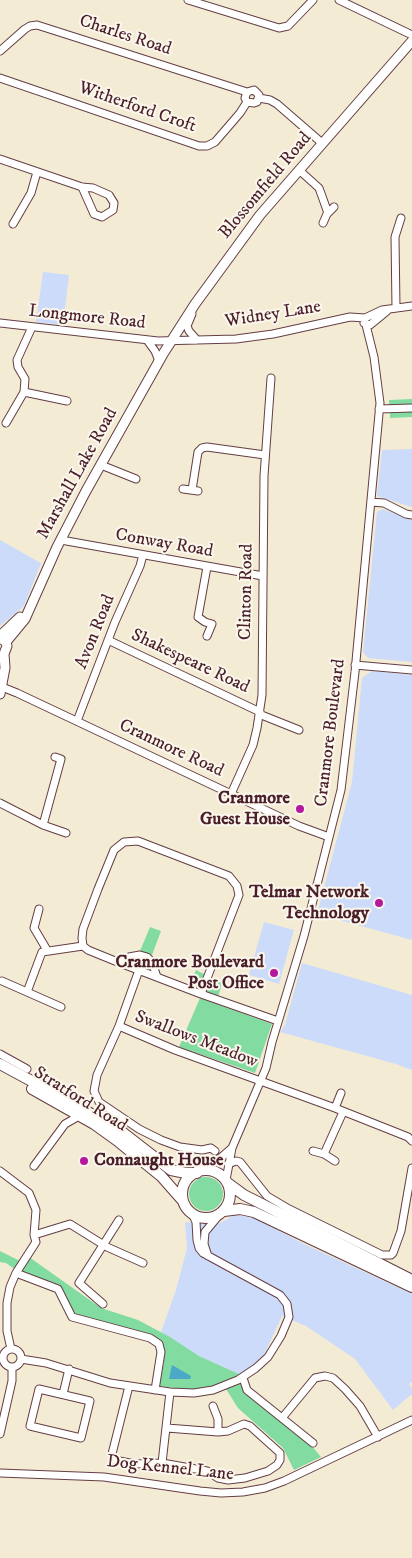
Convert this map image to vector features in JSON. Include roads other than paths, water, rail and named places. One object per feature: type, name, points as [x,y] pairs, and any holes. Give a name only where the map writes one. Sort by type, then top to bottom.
[{"type":"highway","name":"Stratford Road","points":[[0,1064],[76,1104],[122,1132],[171,1170],[178,1172],[200,1171]]},
{"type":"highway","name":"Stratford Road","points":[[0,1071],[94,1124],[161,1176],[183,1201]]},
{"type":"highway","points":[[412,1280],[253,1200],[216,1172],[200,1171],[186,1181],[183,1187],[185,1207],[192,1213],[206,1217],[240,1209],[254,1212],[412,1287]]},
{"type":"highway","points":[[222,1212],[230,1200],[231,1191],[227,1182]]},
{"type":"main road","name":"Blossomfield Road","points":[[159,361],[195,304],[260,215],[412,41]]},
{"type":"main road","name":"Marshall Lake Road","points":[[1,684],[5,668],[2,655],[7,650],[2,638],[31,606],[60,540],[159,361]]},
{"type":"street","points":[[188,0],[279,28],[288,26],[314,0]]},
{"type":"street","points":[[339,0],[412,36]]},
{"type":"street","name":"Charles Road","points":[[0,51],[26,29],[37,25],[247,92],[254,90],[259,98],[270,100],[277,104],[322,143]]},
{"type":"street","name":"Witherford Croft","points":[[0,78],[199,146],[207,146],[215,142],[247,102]]},
{"type":"street","points":[[247,92],[245,98],[247,102],[254,103],[259,98]]},
{"type":"street","points":[[0,159],[109,195],[114,203],[113,210],[108,215],[102,217],[94,214],[82,187]]},
{"type":"street","points":[[299,170],[319,188],[328,213]]},
{"type":"street","points":[[13,224],[32,193],[38,172]]},
{"type":"street","points":[[323,223],[328,213],[334,207]]},
{"type":"street","points":[[392,309],[395,237],[401,218]]},
{"type":"street","points":[[195,304],[187,326],[197,340]]},
{"type":"street","name":"Widney Lane","points":[[171,341],[236,339],[274,334],[350,317],[368,322],[382,310],[412,306]]},
{"type":"street","name":"Cranmore Boulevard","points":[[227,1182],[228,1164],[232,1148],[262,1081],[304,936],[338,806],[344,774],[379,409],[379,395],[368,322]]},
{"type":"street","name":"Longmore Road","points":[[0,323],[146,340],[171,341]]},
{"type":"street","points":[[6,423],[24,392],[25,378],[18,367],[17,360],[32,327]]},
{"type":"street","points":[[146,340],[155,350],[159,361]]},
{"type":"street","name":"Clinton Road","points":[[231,794],[253,746],[260,713],[265,455],[271,378]]},
{"type":"street","points":[[270,386],[280,386]]},
{"type":"street","points":[[24,392],[62,403]]},
{"type":"street","points":[[379,409],[412,408]]},
{"type":"street","points":[[11,415],[18,419]]},
{"type":"street","points":[[183,489],[195,491],[198,452],[202,448],[207,447],[265,455]]},
{"type":"street","points":[[101,465],[136,479]]},
{"type":"street","points":[[370,502],[384,503],[412,515]]},
{"type":"street","name":"Conway Road","points":[[60,540],[263,576]]},
{"type":"street","name":"Avon Road","points":[[77,721],[143,555]]},
{"type":"street","points":[[207,567],[198,617],[212,624],[207,636]]},
{"type":"street","name":"Shakespeare Road","points":[[108,640],[299,730]]},
{"type":"street","points":[[355,666],[412,670]]},
{"type":"street","name":"Cranmore Road","points":[[1,684],[231,794],[300,826],[329,837]]},
{"type":"street","points":[[44,826],[61,759],[55,757]]},
{"type":"street","points":[[0,803],[44,826],[66,833]]},
{"type":"street","points":[[201,994],[239,896],[237,886],[228,876],[138,841],[124,842],[114,850],[98,889],[83,929],[82,938],[84,946],[88,950],[120,963],[201,994],[278,1022]]},
{"type":"street","points":[[39,909],[34,928],[47,950]]},
{"type":"street","points":[[27,992],[42,952],[84,946]]},
{"type":"street","points":[[120,963],[129,957],[140,955],[152,962],[157,977]]},
{"type":"street","points":[[119,1026],[139,970]]},
{"type":"street","points":[[2,981],[61,1007]]},
{"type":"street","name":"Swallows Meadow","points":[[119,1026],[176,1050],[335,1108],[408,1137],[412,1141]]},
{"type":"street","name":"Stratford Road","points":[[119,1026],[97,1075],[94,1091],[99,1102],[127,1121],[180,1147],[202,1153],[211,1148],[215,1151]]},
{"type":"street","points":[[0,1054],[27,1069]]},
{"type":"street","points":[[335,1108],[341,1093]]},
{"type":"street","points":[[61,1106],[65,1124]]},
{"type":"street","points":[[324,1154],[343,1112]]},
{"type":"street","points":[[34,1166],[65,1124],[79,1116]]},
{"type":"street","name":"Stratford Road","points":[[122,1132],[127,1121]]},
{"type":"street","name":"Cranmore Boulevard","points":[[200,1171],[216,1162],[232,1148]]},
{"type":"street","points":[[312,1151],[324,1154],[335,1161]]},
{"type":"street","points":[[228,1164],[236,1161],[240,1162],[267,1196],[289,1209],[382,1255],[391,1255],[393,1253],[401,1231],[412,1168]]},
{"type":"street","points":[[0,1171],[29,1194],[36,1210],[34,1235],[36,1242],[16,1273],[10,1287],[7,1303],[3,1331],[11,1350]]},
{"type":"street","points":[[208,1256],[204,1244],[205,1232],[222,1212]]},
{"type":"street","points":[[21,1359],[69,1369],[110,1383],[170,1392],[194,1393],[213,1390],[243,1378],[268,1357],[276,1347],[288,1322],[287,1304],[280,1296],[208,1256],[199,1248],[196,1222],[192,1213]]},
{"type":"street","points":[[103,1304],[79,1283],[119,1220]]},
{"type":"street","points":[[34,1235],[70,1224],[104,1245],[143,1263]]},
{"type":"street","points":[[16,1273],[58,1289],[72,1317],[150,1338],[159,1344],[161,1352],[155,1390]]},
{"type":"street","points":[[11,1350],[18,1352],[21,1359],[19,1364],[12,1367],[5,1363],[4,1358],[6,1353],[11,1350]]},
{"type":"street","points":[[0,1434],[12,1381],[12,1367]]},
{"type":"street","points":[[63,1394],[69,1369]]},
{"type":"street","points":[[282,1418],[315,1378],[325,1376],[333,1378],[360,1406],[378,1437]]},
{"type":"street","points":[[243,1378],[247,1390],[313,1443]]},
{"type":"street","points":[[129,1386],[112,1457],[114,1460],[125,1463],[162,1463],[207,1471],[218,1478],[228,1480],[245,1478],[268,1471],[277,1466],[280,1460],[280,1453],[250,1426],[244,1424],[228,1431],[218,1432],[167,1428]]},
{"type":"street","points":[[39,1389],[63,1394],[90,1401],[82,1438],[30,1426],[39,1389]]},
{"type":"street","points":[[162,1463],[170,1392]]},
{"type":"street","points":[[213,1406],[218,1419],[218,1432]]},
{"type":"street","name":"Dog Kennel Lane","points":[[0,1473],[104,1476],[200,1491],[221,1493],[243,1492],[265,1488],[284,1481],[412,1420]]},
{"type":"water","points":[[172,1365],[191,1376],[190,1379],[169,1379]]},
{"type":"place","name":"Cranmore Guest House","points":[[300,809]]},
{"type":"place","name":"Telmar Network Technology","points":[[379,903]]},
{"type":"place","name":"Cranmore Boulevard Post Office","points":[[274,973]]},
{"type":"place","name":"Connaught House","points":[[84,1161]]}]
